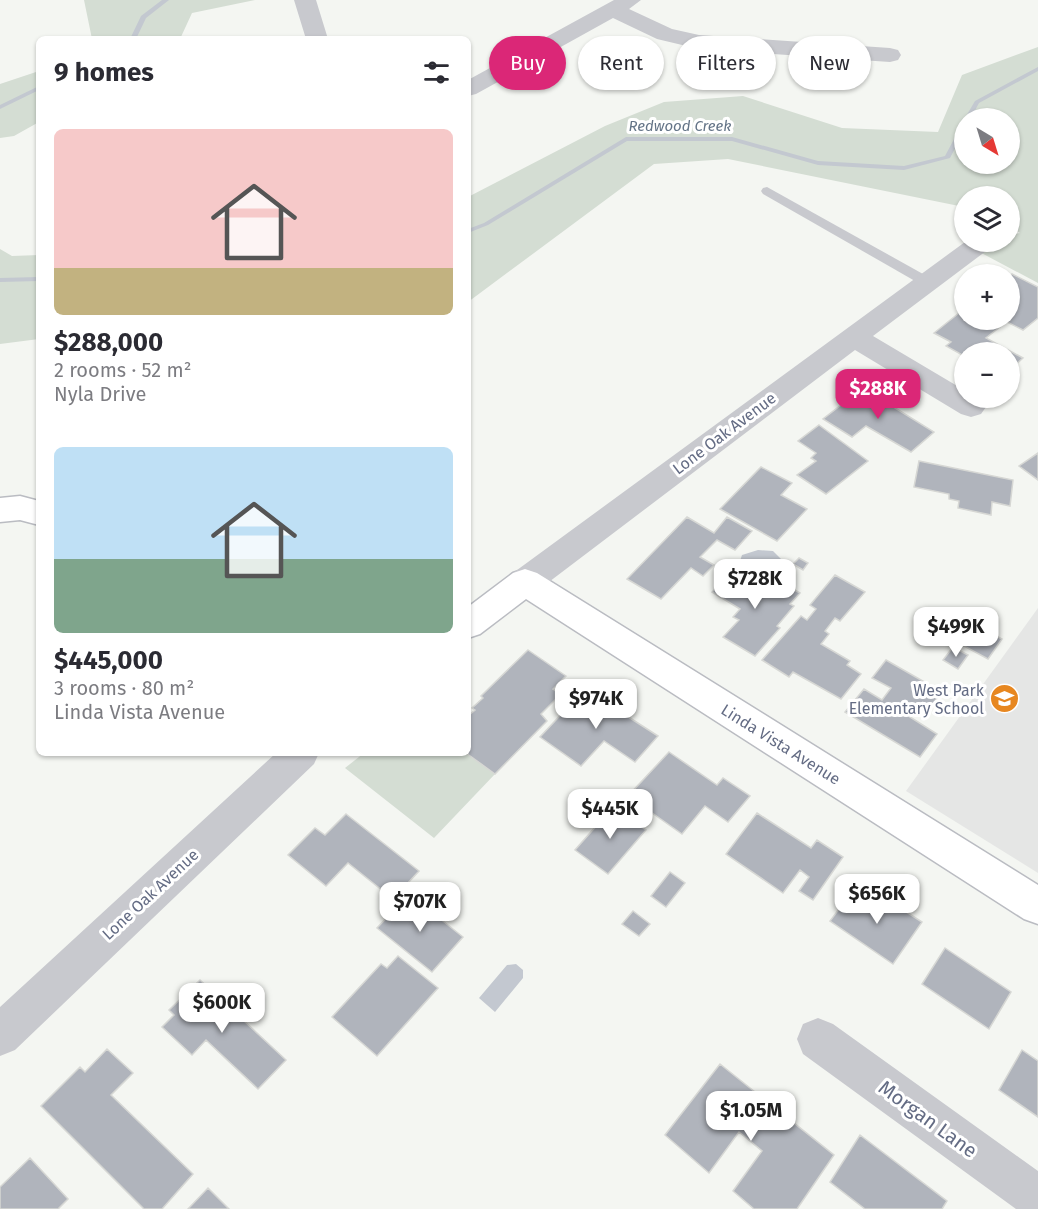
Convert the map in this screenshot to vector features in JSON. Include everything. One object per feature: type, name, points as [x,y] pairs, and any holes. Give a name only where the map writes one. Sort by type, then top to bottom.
[{"type":"street","points":[[305,0],[315,36]]},
{"type":"street","points":[[471,87],[622,5],[665,34],[699,42],[890,55]]},
{"type":"street","name":"Lone Oak Avenue","points":[[471,623],[968,252]]},
{"type":"street","points":[[854,337],[954,396]]},
{"type":"street","points":[[0,510],[20,508],[36,512]]},
{"type":"street","name":"Linda Vista Avenue","points":[[525,582],[1038,906]]},
{"type":"street","name":"Lone Oak Avenue","points":[[0,1035],[298,756]]},
{"type":"street","name":"Morgan Lane","points":[[818,1039],[1038,1198]]},
{"type":"lane","points":[[767,191],[927,282]]},
{"type":"shaded area","points":[[84,0],[255,0],[192,13],[181,36],[91,36]]},
{"type":"shaded area","points":[[1038,47],[1038,283],[1020,273],[1020,264],[1002,264],[980,252],[1020,252],[1020,186],[954,186],[954,205],[728,159],[654,164],[471,300],[471,195],[605,126],[664,102],[743,96],[842,128],[938,132],[962,75]]},
{"type":"shaded area","points":[[36,72],[36,124],[14,136],[0,138],[0,84]]},
{"type":"shaded area","points":[[0,249],[12,256],[36,255],[36,339],[0,344]]},
{"type":"shaded area","points":[[758,550],[773,551],[781,559],[774,564],[750,569],[739,564],[742,555]]},
{"type":"shaded area","name":"West Park Elementary School","points":[[1038,608],[1038,873],[906,791]]},
{"type":"shaded area","points":[[360,756],[470,756],[495,774],[434,838],[345,768]]},
{"type":"shaded area","points":[[516,964],[523,970],[523,978],[495,1012],[479,998],[507,965]]},
{"type":"building","points":[[1020,278],[1038,287],[1038,318],[1023,330],[1020,328]]},
{"type":"building","points":[[954,317],[954,330],[996,330],[986,338],[993,342],[954,342],[954,350],[946,346],[951,342],[934,333]]},
{"type":"building","points":[[863,388],[934,432],[911,452],[866,426],[852,437],[823,419]]},
{"type":"building","points":[[819,425],[868,461],[826,494],[797,475],[816,461],[811,458],[816,453],[798,441]]},
{"type":"building","points":[[1038,453],[1038,480],[1019,466]]},
{"type":"building","points":[[919,461],[1013,480],[1010,506],[992,502],[991,515],[958,508],[959,501],[949,499],[949,494],[914,487]]},
{"type":"building","points":[[761,467],[792,483],[781,495],[807,509],[777,541],[720,509]]},
{"type":"building","points":[[687,517],[714,533],[727,517],[752,531],[735,550],[717,540],[700,557],[714,565],[703,576],[691,568],[661,599],[627,579]]},
{"type":"building","points":[[799,558],[808,563],[803,570],[793,564]]},
{"type":"building","points":[[733,571],[768,591],[777,580],[800,593],[790,604],[794,606],[777,626],[780,628],[755,656],[723,637],[739,620],[733,617],[740,609],[712,592]]},
{"type":"building","points":[[835,575],[865,592],[840,621],[835,618],[825,631],[829,634],[821,644],[850,661],[847,665],[861,674],[841,699],[793,672],[789,677],[762,660],[801,616],[807,620],[816,609],[810,605]]},
{"type":"building","points":[[966,619],[1002,639],[988,659],[951,639]]},
{"type":"building","points":[[953,647],[968,655],[958,669],[943,660]]},
{"type":"building","points":[[528,650],[566,676],[553,689],[561,694],[541,714],[547,721],[495,774],[470,756],[471,713],[475,710],[472,708],[483,698],[481,696]]},
{"type":"building","points":[[886,660],[942,692],[928,711],[919,705],[910,717],[937,734],[920,757],[845,712],[864,689],[882,700],[891,688],[872,678]]},
{"type":"building","points":[[585,689],[658,736],[635,762],[604,741],[581,766],[540,737]]},
{"type":"building","points":[[669,752],[717,785],[723,778],[750,796],[728,822],[705,806],[682,834],[628,796]]},
{"type":"building","points":[[613,807],[646,830],[608,874],[575,850]]},
{"type":"building","points":[[757,813],[811,848],[817,840],[843,857],[813,900],[799,891],[809,877],[800,870],[783,893],[726,854]]},
{"type":"building","points":[[346,814],[419,871],[393,899],[348,863],[326,886],[288,855],[315,828],[325,835]]},
{"type":"building","points":[[670,872],[685,883],[666,907],[651,896]]},
{"type":"building","points":[[854,889],[885,910],[891,902],[922,922],[893,964],[830,921]]},
{"type":"building","points":[[409,894],[463,937],[432,972],[377,928]]},
{"type":"building","points":[[633,911],[650,924],[639,936],[622,924]]},
{"type":"building","points":[[945,948],[1011,992],[989,1029],[922,984]]},
{"type":"building","points":[[398,956],[438,988],[377,1056],[332,1017],[381,964],[387,968]]},
{"type":"building","points":[[200,980],[286,1060],[258,1089],[206,1040],[192,1055],[162,1027],[174,1015],[169,1010]]},
{"type":"building","points":[[107,1049],[133,1073],[111,1095],[193,1174],[162,1209],[144,1209],[41,1106],[80,1067],[85,1072]]},
{"type":"building","points":[[1022,1050],[1038,1061],[1038,1117],[999,1090]]},
{"type":"building","points":[[720,1064],[834,1155],[797,1209],[754,1209],[733,1191],[762,1151],[739,1132],[709,1173],[665,1135]]},
{"type":"building","points":[[860,1135],[947,1201],[942,1209],[865,1209],[830,1182]]},
{"type":"building","points":[[30,1158],[68,1199],[58,1209],[0,1209],[0,1187]]},
{"type":"building","points":[[208,1188],[229,1209],[188,1209]]},
{"type":"waterway","points":[[134,36],[143,17],[166,0]]},
{"type":"waterway","name":"Redwood Creek","points":[[974,108],[977,102],[1038,69]]},
{"type":"waterway","points":[[0,107],[36,89]]},
{"type":"waterway","name":"Redwood Creek","points":[[471,230],[486,224],[626,139],[732,139],[818,163],[904,168],[948,157],[954,145]]},
{"type":"waterway","name":"Redwood Creek","points":[[0,280],[36,279]]},
{"type":"place","name":"West Park Elementary School","points":[[1005,699]]}]
